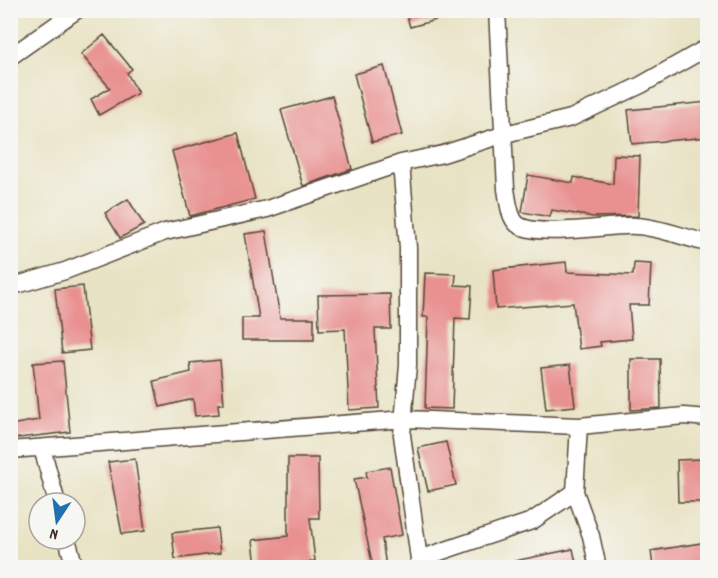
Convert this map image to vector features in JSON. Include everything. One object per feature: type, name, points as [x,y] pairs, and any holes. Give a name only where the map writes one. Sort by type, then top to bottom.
[{"type":"street","points":[[10,57],[77,10]]},
{"type":"street","points":[[497,10],[506,189],[510,211],[516,223],[529,229],[555,230],[637,226],[708,243]]},
{"type":"street","points":[[10,287],[65,271],[165,232],[267,209],[401,163],[443,154],[505,134],[571,118],[641,85],[708,48]]},
{"type":"street","points":[[401,163],[408,248],[408,365],[402,435],[418,563],[532,521],[575,492]]},
{"type":"street","points":[[10,450],[405,418],[579,426],[684,416],[708,418]]},
{"type":"street","points":[[579,426],[575,492],[591,536],[598,567]]},
{"type":"street","points":[[42,448],[54,491]]},
{"type":"street","points":[[70,551],[75,567]]},
{"type":"building","points":[[405,10],[454,10],[455,15],[410,27]]},
{"type":"building","points":[[104,35],[132,69],[127,73],[138,93],[99,115],[91,99],[110,88],[81,54]]},
{"type":"building","points":[[384,66],[402,135],[372,142],[354,74]]},
{"type":"building","points":[[332,96],[352,169],[303,186],[281,110]]},
{"type":"building","points":[[708,102],[708,137],[632,144],[628,110]]},
{"type":"building","points":[[238,133],[255,199],[190,216],[172,151]]},
{"type":"building","points":[[614,155],[640,156],[638,216],[593,217],[552,210],[550,217],[522,212],[528,175],[573,183],[574,177],[613,184]]},
{"type":"building","points":[[128,199],[144,225],[120,238],[105,213]]},
{"type":"building","points":[[266,231],[280,318],[314,318],[314,340],[242,340],[242,318],[259,318],[245,234]]},
{"type":"building","points":[[566,262],[567,272],[633,275],[634,263],[651,264],[649,305],[629,305],[632,339],[600,342],[601,346],[579,349],[573,303],[496,309],[493,270]]},
{"type":"building","points":[[425,273],[456,274],[455,285],[472,286],[470,319],[455,318],[452,409],[425,408],[428,317],[423,317]]},
{"type":"building","points":[[83,286],[90,350],[62,353],[55,289]]},
{"type":"building","points":[[390,294],[391,329],[375,329],[379,408],[349,410],[345,329],[319,330],[318,295]]},
{"type":"building","points":[[631,359],[660,359],[661,408],[631,410]]},
{"type":"building","points":[[220,360],[224,404],[218,404],[219,414],[195,416],[193,399],[160,407],[154,381],[191,372],[190,363]]},
{"type":"building","points":[[63,361],[70,432],[10,439],[10,425],[39,420],[33,363]]},
{"type":"building","points":[[570,365],[575,406],[546,409],[541,368]]},
{"type":"building","points":[[446,442],[456,485],[428,491],[418,448]]},
{"type":"building","points":[[288,458],[318,458],[319,518],[310,518],[315,561],[256,567],[253,540],[288,536]]},
{"type":"building","points":[[135,459],[145,531],[122,534],[108,462]]},
{"type":"building","points":[[702,459],[703,502],[678,502],[677,460]]},
{"type":"building","points":[[390,467],[402,535],[382,539],[386,567],[373,567],[354,479],[367,477],[366,471]]},
{"type":"building","points":[[217,528],[220,553],[175,559],[172,533]]},
{"type":"building","points":[[708,542],[708,567],[653,567],[651,551]]},
{"type":"building","points":[[573,549],[577,567],[515,567],[514,561]]}]
